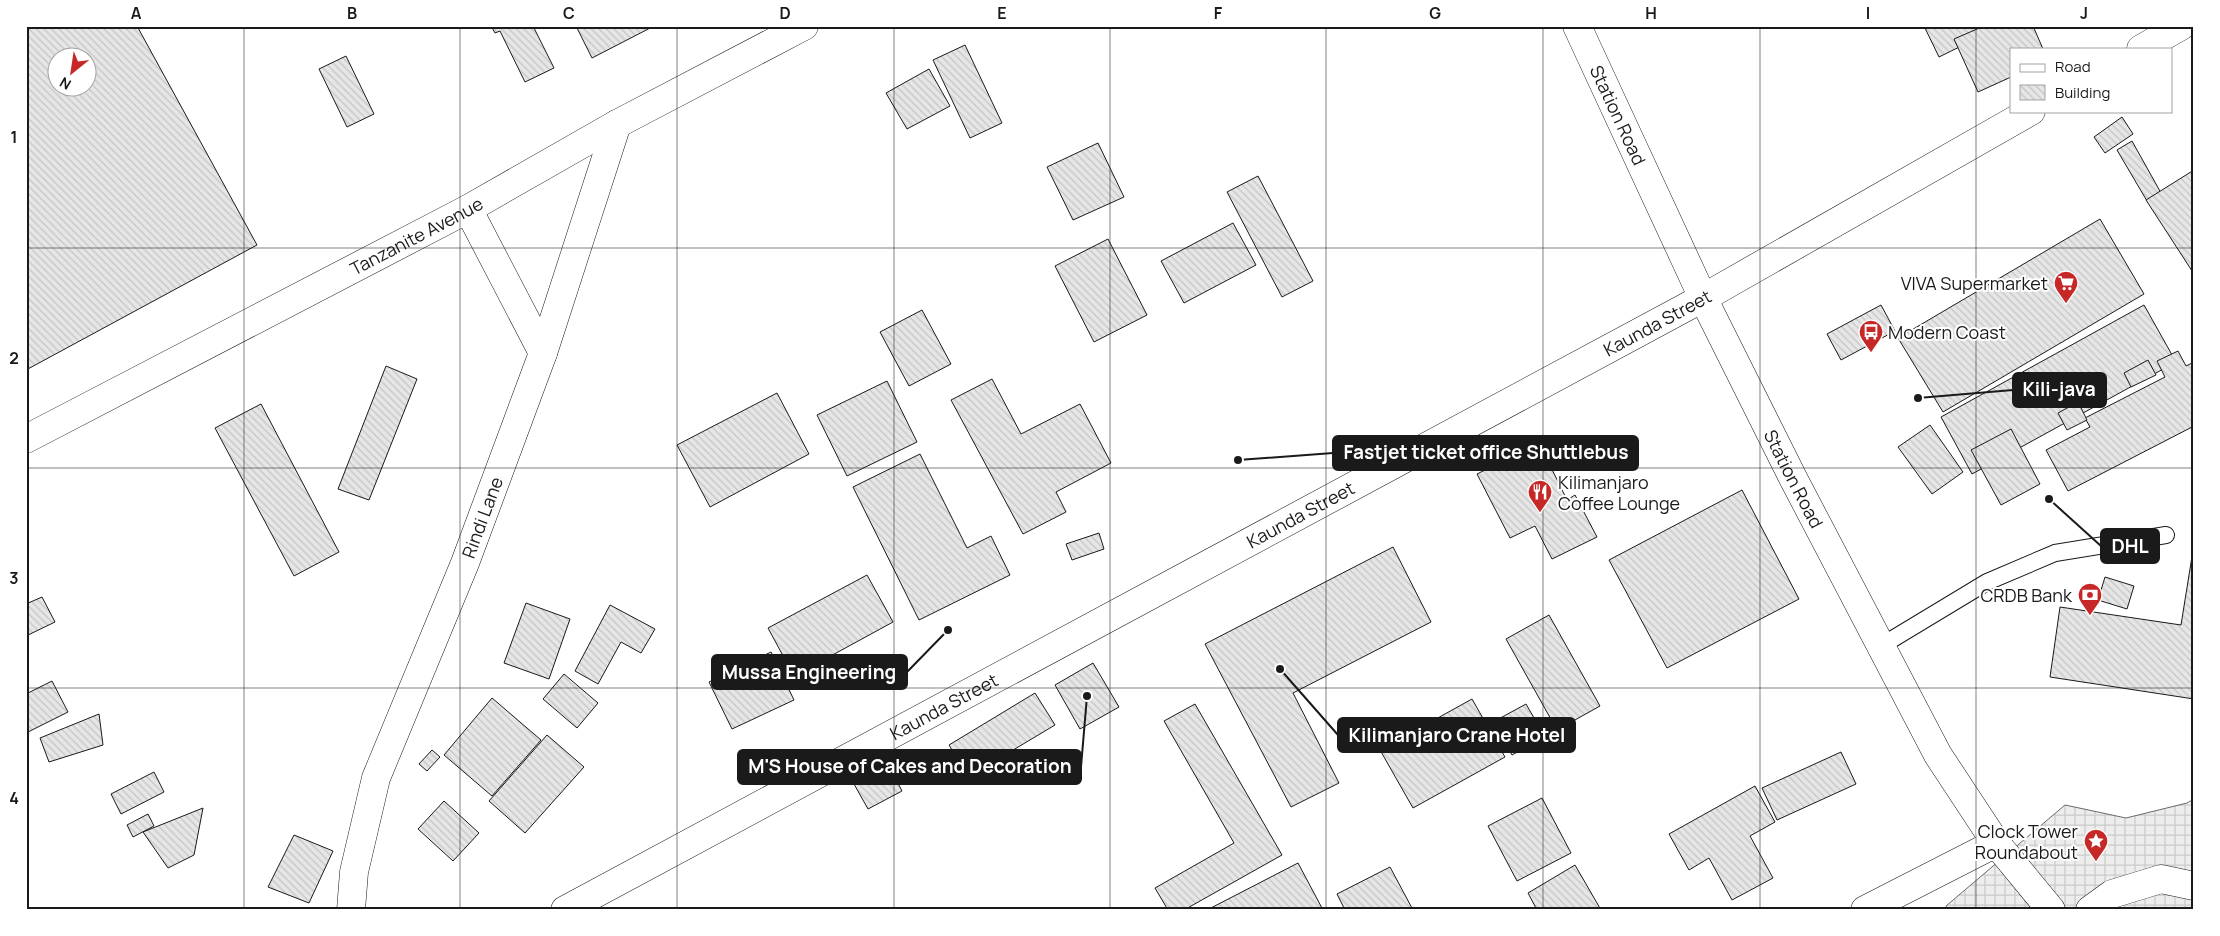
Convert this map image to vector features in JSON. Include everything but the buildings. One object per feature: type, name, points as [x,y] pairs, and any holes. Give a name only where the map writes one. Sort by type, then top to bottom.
[{"type":"street","name":"Tanzanite Avenue","points":[[26,439],[468,209],[618,124],[804,26]]},
{"type":"street","name":"Station Road","points":[[1577,26],[1703,298],[1793,478],[1938,755],[1996,843],[2051,910]]},
{"type":"street","points":[[2143,48],[2181,26]]},
{"type":"street","name":"Kaunda Street","points":[[565,910],[1703,298],[2029,112]]},
{"type":"street","name":"Rindi Lane","points":[[351,910],[354,872],[376,778],[465,563],[543,353],[618,124]]},
{"type":"street","points":[[468,209],[543,353]]},
{"type":"street","points":[[1866,910],[1996,843]]},
{"type":"street","points":[[2090,910],[2112,894],[2161,879],[2194,878]]},
{"type":"street","points":[[2161,879],[2194,886]]},
{"type":"lane","points":[[1881,646],[1988,582],[2055,553],[2166,535]]},
{"type":"shaded area","name":"Clock Tower Roundabout","points":[[2194,799],[2194,910],[1947,910],[1946,906],[2065,805],[2126,818],[2187,803]]},
{"type":"place","name":"VIVA Supermarket","points":[[2066,304]]},
{"type":"place","name":"Modern Coast","points":[[1871,353]]},
{"type":"place","name":"Kili-java","points":[[1918,398]]},
{"type":"place","name":"Fastjet ticket office Shuttlebus","points":[[1238,460]]},
{"type":"place","name":"DHL","points":[[2049,499]]},
{"type":"place","name":"Kilimanjaro Coffee Lounge","points":[[1540,513]]},
{"type":"place","name":"CRDB Bank","points":[[2090,616]]},
{"type":"place","name":"Mussa Engineering","points":[[948,630]]},
{"type":"place","name":"Kilimanjaro Crane Hotel","points":[[1280,669]]},
{"type":"place","name":"M'S House of Cakes and Decoration","points":[[1087,696]]},
{"type":"place","name":"Clock Tower Roundabout","points":[[2096,862]]}]
